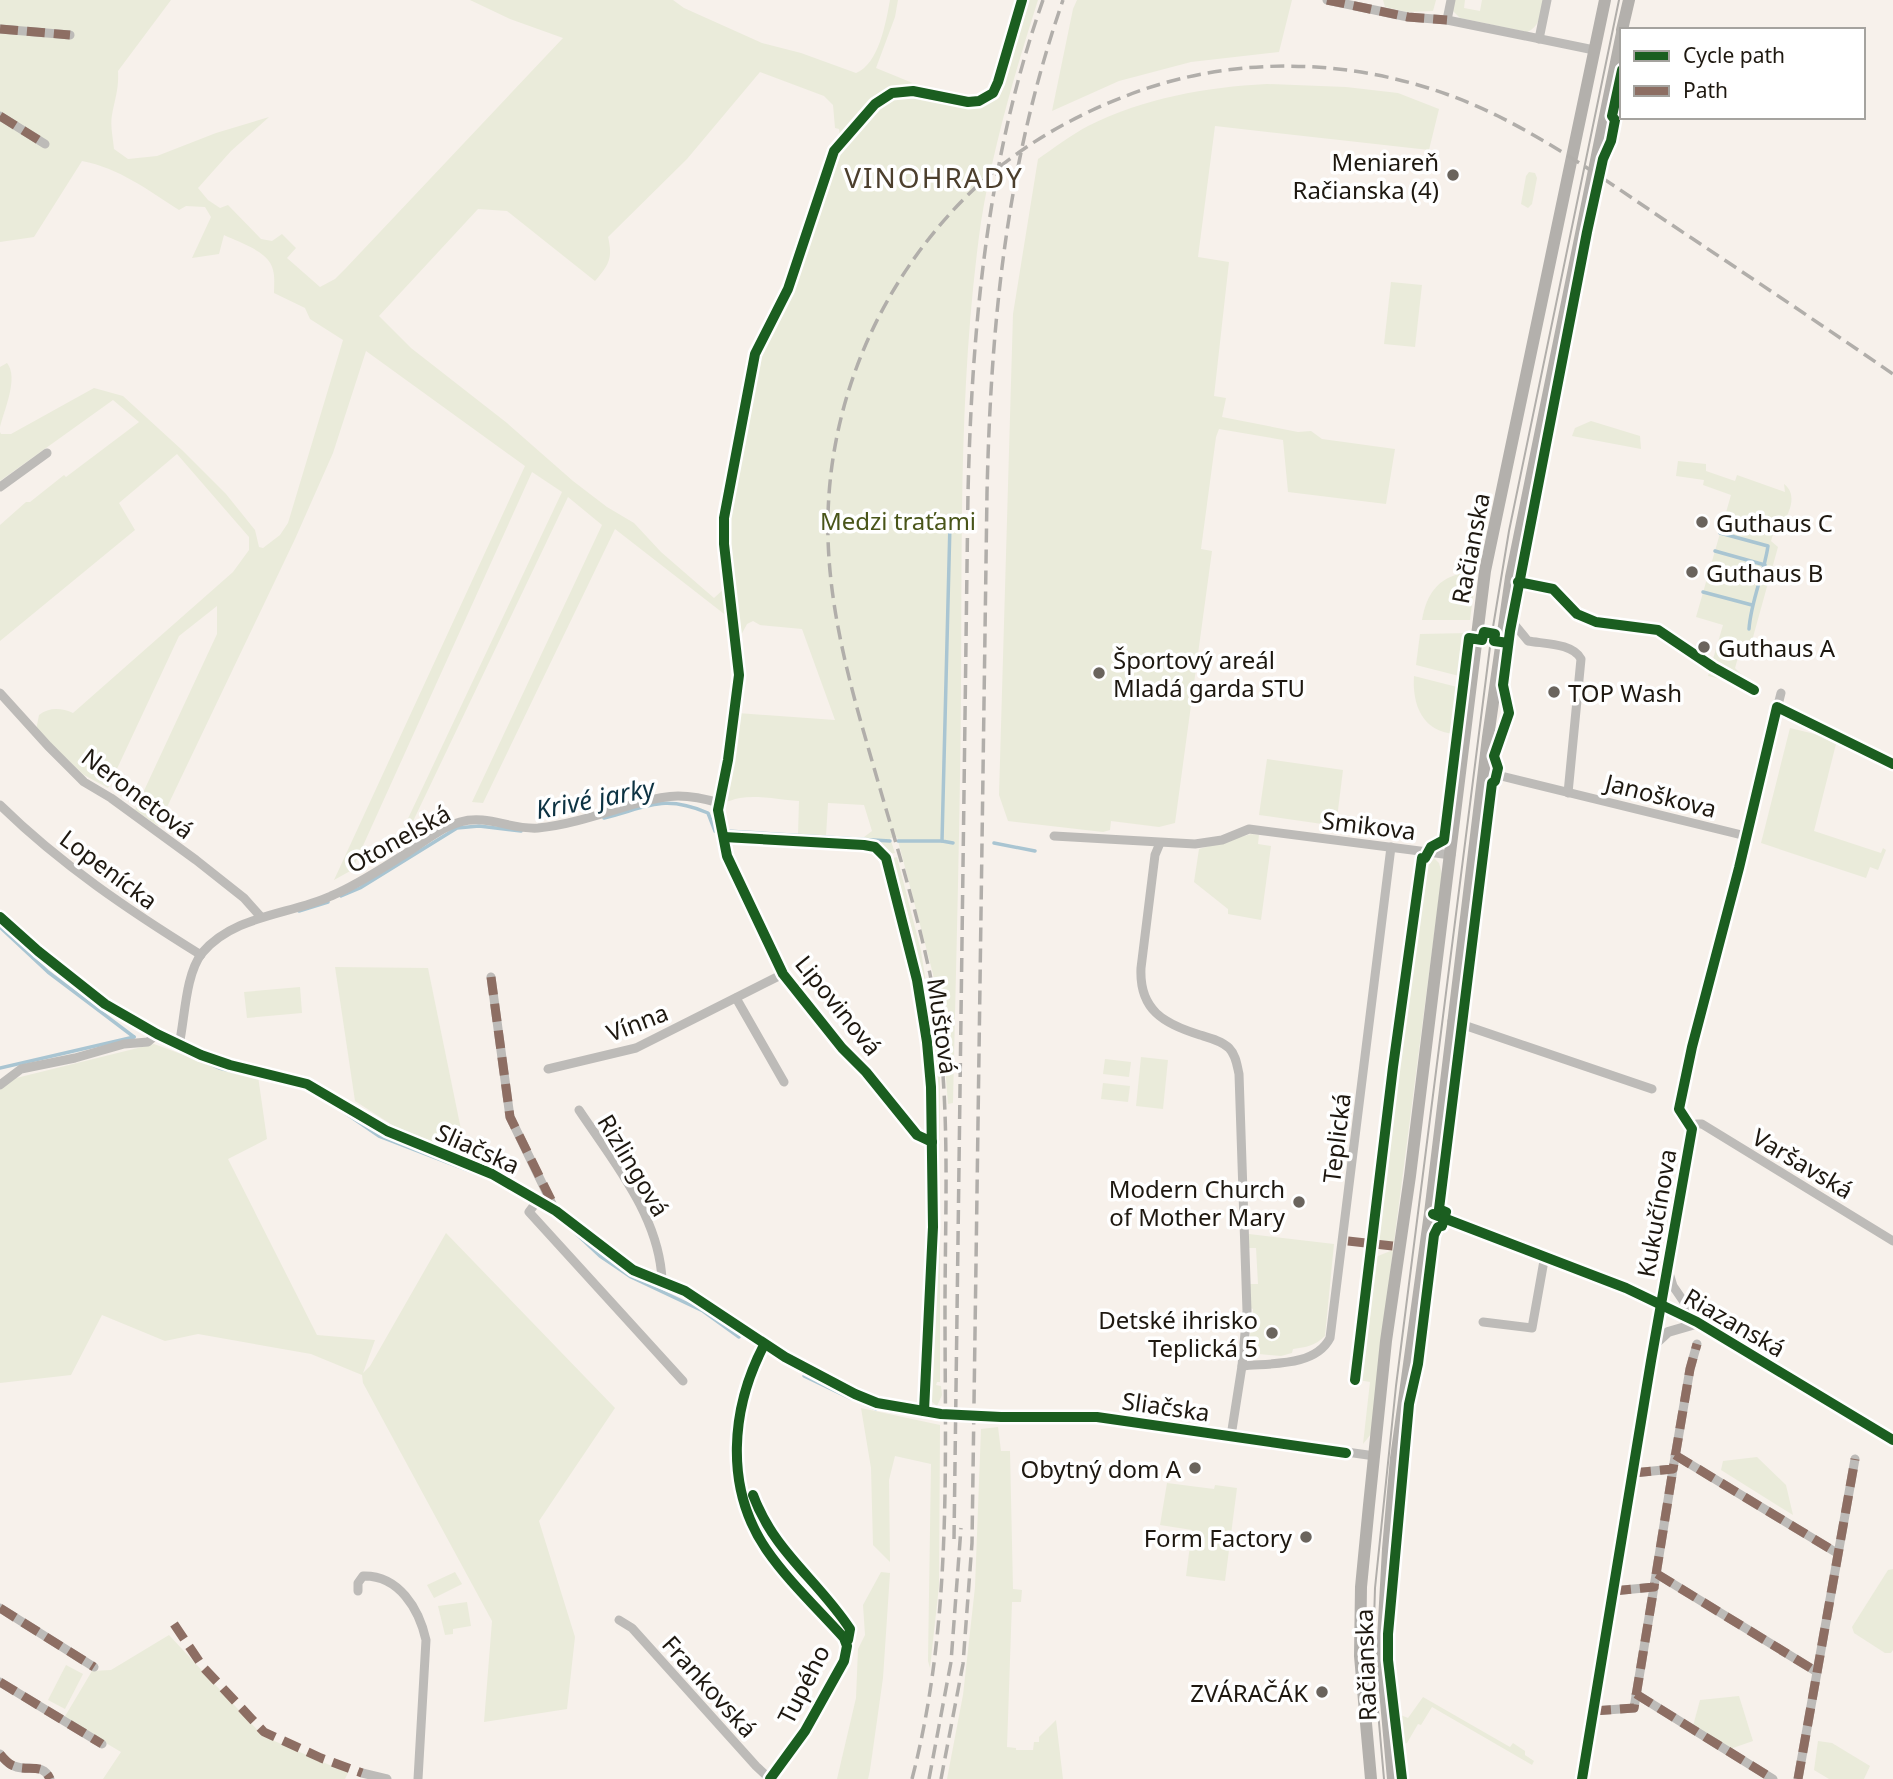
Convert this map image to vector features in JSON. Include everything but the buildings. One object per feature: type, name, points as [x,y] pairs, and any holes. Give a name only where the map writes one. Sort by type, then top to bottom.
[{"type":"main road","name":"Račianska","points":[[1371,1779],[1360,1644],[1362,1587],[1387,1341],[1451,855],[1485,571],[1605,0]]},
{"type":"main road","name":"Račianska","points":[[1623,28],[1629,0]]},
{"type":"main road","name":"Račianska","points":[[1393,1779],[1382,1657],[1384,1598],[1396,1458],[1430,1213],[1505,613],[1524,506],[1620,41]]},
{"type":"street","points":[[1327,0],[1408,17],[1447,20],[1594,50]]},
{"type":"street","points":[[1447,20],[1451,0]]},
{"type":"street","points":[[1539,39],[1547,0]]},
{"type":"street","points":[[0,29],[71,35]]},
{"type":"street","points":[[0,116],[45,144]]},
{"type":"street","points":[[0,487],[47,453]]},
{"type":"street","name":"Janoškova","points":[[1505,613],[1528,641],[1565,647],[1575,651],[1581,659],[1568,793]]},
{"type":"street","name":"Neronetová","points":[[0,692],[84,782],[111,797],[196,860],[244,898],[261,917]]},
{"type":"street","name":"Kukučínova","points":[[1582,1779],[1667,1264],[1692,1129],[1679,1108],[1782,693]]},
{"type":"street","points":[[1777,706],[1893,764]]},
{"type":"street","name":"Janoškova","points":[[1485,772],[1746,836]]},
{"type":"street","name":"Otonelská","points":[[201,955],[223,935],[261,917],[304,907],[333,896],[459,822],[479,819],[517,828],[537,828],[655,798],[676,796],[719,803]]},
{"type":"street","name":"Lipovinová","points":[[719,803],[718,819],[727,856],[783,974],[916,1135],[932,1142]]},
{"type":"street","name":"Lopenícka","points":[[0,805],[22,827],[77,872],[138,916],[201,955]]},
{"type":"street","name":"Smikova","points":[[1054,836],[1195,844],[1222,840],[1249,829],[1451,855]]},
{"type":"street","name":"Muštová","points":[[724,837],[864,845],[875,847],[886,858],[917,980],[924,1017],[931,1087],[933,1227],[924,1411]]},
{"type":"street","points":[[1160,843],[1154,855],[1141,968],[1142,987],[1156,1015],[1172,1026],[1228,1047],[1236,1059],[1239,1073],[1247,1309],[1242,1366],[1231,1436]]},
{"type":"street","name":"Teplická","points":[[1242,1366],[1306,1358],[1317,1354],[1330,1338],[1391,847]]},
{"type":"street","name":"Sliačska","points":[[0,917],[105,1004],[157,1034],[230,1065],[307,1084],[387,1131],[492,1174],[538,1200],[633,1270],[685,1291],[764,1345],[855,1394],[877,1403],[941,1414]]},
{"type":"street","points":[[179,1045],[191,976],[201,955]]},
{"type":"street","name":"Vínna","points":[[548,1069],[636,1048],[783,974]]},
{"type":"street","points":[[491,977],[510,1117],[556,1211]]},
{"type":"street","points":[[736,998],[785,1082]]},
{"type":"street","points":[[1452,1021],[1652,1089]]},
{"type":"street","points":[[0,1085],[21,1069],[124,1044],[148,1042],[157,1034]]},
{"type":"street","name":"Rizlingová","points":[[579,1110],[644,1214],[658,1251],[662,1281]]},
{"type":"street","name":"Varšavská","points":[[1692,1129],[1702,1124],[1893,1241]]},
{"type":"street","points":[[538,1200],[529,1212],[682,1381]]},
{"type":"street","name":"Riazanská","points":[[1430,1213],[1545,1255],[1698,1322],[1893,1440]]},
{"type":"street","points":[[1483,1322],[1532,1328],[1545,1255]]},
{"type":"street","name":"Riazanská","points":[[1667,1264],[1673,1286],[1698,1322]]},
{"type":"street","points":[[1653,1347],[1666,1333],[1698,1322]]},
{"type":"street","points":[[1593,1711],[1634,1708],[1689,1368],[1697,1344]]},
{"type":"street","name":"Tupého","points":[[764,1345],[750,1373],[738,1418],[738,1467],[744,1502],[764,1547],[844,1638],[847,1646],[844,1661],[805,1731],[770,1779]]},
{"type":"street","name":"Sliačska","points":[[979,1417],[1097,1417],[1375,1456]]},
{"type":"street","points":[[1675,1455],[1837,1553]]},
{"type":"street","points":[[1798,1779],[1855,1459]]},
{"type":"street","points":[[1633,1473],[1673,1469]]},
{"type":"street","points":[[358,1591],[358,1583],[363,1576],[383,1578],[404,1591],[423,1626],[426,1640],[418,1779]]},
{"type":"street","points":[[1613,1591],[1656,1580],[1817,1672]]},
{"type":"street","points":[[0,1608],[94,1667]]},
{"type":"street","name":"Frankovská","points":[[619,1620],[632,1628],[770,1779]]},
{"type":"street","points":[[0,1682],[103,1744]]},
{"type":"street","points":[[1636,1695],[1773,1779]]},
{"type":"street","points":[[0,1754],[14,1766],[45,1770],[50,1779]]},
{"type":"street","points":[[362,1773],[387,1779]]},
{"type":"green space","points":[[0,0],[171,0],[118,71],[111,119],[114,149],[128,159],[157,156],[216,133],[269,117],[231,151],[198,188],[208,200],[220,208],[228,205],[261,239],[272,241],[282,234],[296,248],[287,258],[320,287],[335,279],[346,268],[563,38],[510,19],[470,0],[673,0],[684,8],[762,43],[801,53],[856,73],[864,68],[876,52],[890,0],[898,0],[895,17],[876,68],[942,95],[908,89],[890,92],[872,103],[840,137],[839,129],[835,128],[833,105],[824,96],[760,72],[687,159],[608,237],[609,261],[595,281],[507,211],[478,209],[379,316],[411,348],[507,423],[573,481],[607,507],[634,523],[661,552],[714,598],[726,587],[728,617],[615,529],[483,803],[472,802],[602,525],[568,497],[405,838],[396,844],[562,492],[532,472],[352,870],[334,880],[525,466],[366,351],[333,453],[295,539],[158,826],[135,810],[217,634],[217,606],[179,636],[108,788],[84,775],[36,730],[39,715],[56,709],[73,713],[233,572],[249,550],[249,537],[177,454],[119,503],[135,530],[0,641],[0,525],[26,502],[30,502],[64,475],[66,477],[139,422],[113,400],[0,481],[0,432],[11,434],[94,388],[123,396],[226,494],[255,530],[259,547],[263,548],[280,535],[288,523],[343,340],[310,319],[305,308],[274,293],[274,276],[270,263],[253,248],[224,235],[219,254],[192,258],[211,217],[205,207],[186,206],[179,210],[133,181],[96,164],[82,161],[34,237],[0,242]]},
{"type":"green space","name":"Medzi traťami","points":[[1025,0],[1038,0],[1005,110],[986,194],[969,338],[963,455],[960,793],[953,1103],[948,1104],[933,974],[897,837],[890,838],[895,853],[887,854],[877,844],[867,843],[864,837],[872,831],[864,805],[828,803],[826,836],[798,834],[799,801],[755,797],[723,802],[738,713],[835,720],[802,629],[760,625],[753,621],[747,624],[739,639],[728,531],[755,370],[763,347],[793,289],[836,153],[877,106],[893,96],[912,94],[941,101],[980,104],[996,94]]},
{"type":"green space","points":[[1077,0],[1292,0],[1279,52],[1191,62],[1119,81],[1052,111]]},
{"type":"green space","points":[[1383,0],[1436,0],[1433,11],[1407,12],[1385,7]]},
{"type":"green space","points":[[1454,0],[1465,0],[1464,8],[1480,11],[1482,0],[1544,0],[1537,23],[1527,32],[1460,18],[1453,11]]},
{"type":"green space","name":"Športový areál Mladá garda STU","points":[[1267,84],[1346,87],[1398,93],[1439,109],[1429,150],[1215,126],[1198,257],[1229,262],[1214,396],[1226,398],[1222,417],[1298,432],[1311,431],[1322,439],[1395,449],[1386,504],[1288,492],[1283,440],[1219,429],[1201,549],[1212,551],[1175,823],[1159,827],[1111,821],[1110,830],[1103,832],[1008,821],[999,795],[1013,314],[1038,159],[1088,126],[1131,108],[1198,91]]},
{"type":"green space","points":[[1529,172],[1535,173],[1537,178],[1532,204],[1528,208],[1521,204]]},
{"type":"green space","points":[[1391,282],[1422,285],[1415,347],[1384,344]]},
{"type":"green space","points":[[7,363],[12,377],[0,427],[0,367]]},
{"type":"green space","points":[[1591,421],[1640,436],[1641,449],[1572,436],[1575,428]]},
{"type":"green space","points":[[1678,461],[1706,464],[1706,471],[1735,481],[1737,475],[1785,492],[1784,484],[1791,493],[1789,511],[1779,527],[1775,527],[1771,541],[1778,547],[1750,648],[1743,655],[1739,654],[1735,668],[1742,675],[1734,679],[1708,676],[1723,625],[1696,617],[1731,495],[1703,485],[1704,480],[1676,476]]},
{"type":"green space","points":[[1464,573],[1476,573],[1470,620],[1422,620],[1430,595],[1440,583]]},
{"type":"green space","points":[[1468,633],[1463,677],[1416,665],[1420,634]]},
{"type":"green space","points":[[1414,676],[1461,688],[1455,734],[1434,728],[1421,715],[1415,697]]},
{"type":"green space","points":[[1790,728],[1819,735],[1836,744],[1814,831],[1881,853],[1883,848],[1886,850],[1878,870],[1870,867],[1866,878],[1761,843]]},
{"type":"green space","points":[[1267,759],[1343,770],[1336,826],[1259,815]]},
{"type":"green space","points":[[1251,834],[1259,835],[1258,844],[1271,846],[1261,920],[1228,914],[1228,909],[1194,882],[1199,849]]},
{"type":"green space","points":[[897,857],[921,951],[940,1072],[940,1382],[936,1385],[941,1386],[942,1395],[937,1406],[930,1400],[929,1387],[937,1227],[936,1150],[912,949],[917,948],[893,858]]},
{"type":"green space","points":[[1434,858],[1439,863],[1442,874],[1394,1242],[1379,1240],[1376,1231],[1424,859],[1432,861]]},
{"type":"green space","points":[[335,967],[428,968],[466,1154],[397,1128],[355,1101]]},
{"type":"green space","points":[[300,987],[302,1013],[247,1018],[244,992]]},
{"type":"green space","points":[[154,1044],[222,1069],[258,1076],[267,1139],[228,1159],[317,1335],[375,1340],[363,1373],[370,1366],[446,1233],[615,1408],[539,1521],[575,1637],[567,1709],[484,1722],[492,1621],[363,1383],[362,1375],[311,1354],[198,1334],[165,1341],[102,1315],[71,1375],[0,1383],[0,1082]]},
{"type":"green space","points":[[1141,1057],[1168,1060],[1163,1109],[1136,1106]]},
{"type":"green space","points":[[1105,1059],[1131,1062],[1129,1077],[1103,1074]]},
{"type":"green space","points":[[1103,1083],[1130,1086],[1128,1102],[1101,1099]]},
{"type":"green space","points":[[1249,1234],[1334,1244],[1325,1336],[1318,1342],[1293,1349],[1292,1353],[1281,1356],[1248,1353],[1253,1309],[1250,1308],[1250,1284],[1258,1284],[1256,1248],[1248,1248]]},
{"type":"green space","points":[[1393,1250],[1371,1434],[1363,1444],[1370,1382],[1358,1380],[1373,1258]]},
{"type":"green space","points":[[861,1408],[940,1425],[939,1586],[930,1668],[931,1464],[895,1456],[889,1480],[890,1562],[873,1545],[871,1468]]},
{"type":"green space","points":[[998,1427],[1001,1451],[1010,1451],[1013,1589],[1022,1590],[1021,1602],[1012,1602],[1007,1747],[1033,1750],[1034,1742],[1039,1742],[1039,1737],[1056,1720],[1063,1779],[947,1779],[963,1695],[975,1587],[981,1429]]},
{"type":"green space","points":[[1757,1457],[1786,1485],[1793,1515],[1721,1470],[1723,1461]]},
{"type":"green space","points":[[1167,1483],[1214,1489],[1215,1485],[1237,1488],[1225,1581],[1186,1576],[1192,1530],[1160,1525]]},
{"type":"green space","points":[[1893,1569],[1893,1650],[1891,1653],[1885,1653],[1854,1633],[1852,1627],[1888,1570]]},
{"type":"green space","points":[[455,1572],[462,1584],[434,1598],[427,1585]]},
{"type":"green space","points":[[881,1572],[890,1573],[883,1678],[870,1770],[868,1779],[837,1779],[856,1698],[858,1649],[865,1635],[863,1605]]},
{"type":"green space","points":[[467,1602],[471,1626],[453,1629],[453,1634],[445,1635],[438,1606]]},
{"type":"green space","points":[[169,1635],[263,1736],[348,1773],[345,1779],[103,1779],[121,1752],[64,1718],[92,1671],[111,1670]]},
{"type":"green space","points":[[66,1665],[83,1674],[65,1709],[48,1700]]},
{"type":"green space","points":[[1739,1696],[1753,1741],[1730,1749],[1693,1726],[1700,1700]]},
{"type":"green space","points":[[1423,1697],[1510,1747],[1513,1743],[1534,1761],[1532,1765],[1432,1707],[1407,1743],[1402,1744],[1398,1714],[1408,1718]]},
{"type":"green space","points":[[1818,1741],[1832,1743],[1870,1766],[1864,1779],[1829,1779],[1814,1770]]},
{"type":"waterway","points":[[950,523],[942,841],[953,843]]},
{"type":"waterway","points":[[1720,533],[1768,546],[1749,629]]},
{"type":"waterway","points":[[1715,551],[1765,565]]},
{"type":"waterway","points":[[1703,592],[1752,605]]},
{"type":"waterway","name":"Krivé jarky","points":[[604,818],[656,804],[679,804],[708,813],[715,831]]},
{"type":"waterway","name":"Krivé jarky","points":[[341,896],[360,888],[457,828],[479,826],[521,831]]},
{"type":"waterway","name":"Krivé jarky","points":[[726,831],[890,841]]},
{"type":"waterway","points":[[898,841],[942,841]]},
{"type":"waterway","points":[[994,843],[1035,851]]},
{"type":"waterway","name":"Krivé jarky","points":[[299,911],[328,902]]},
{"type":"waterway","points":[[0,927],[48,972],[134,1037]]},
{"type":"waterway","points":[[0,1068],[134,1037]]},
{"type":"waterway","points":[[178,1050],[219,1068],[279,1082]]},
{"type":"waterway","points":[[325,1099],[379,1136],[491,1179]]},
{"type":"waterway","points":[[568,1226],[600,1256],[631,1277],[703,1311],[739,1337]]},
{"type":"waterway","points":[[804,1376],[852,1399]]},
{"type":"waterway","points":[[860,1402],[876,1409]]},
{"type":"tunnel","points":[[941,1414],[979,1417]]},
{"type":"tram line","points":[[1384,1779],[1373,1655],[1375,1588],[1396,1386],[1491,639],[1509,531],[1619,0]]},
{"type":"railway","points":[[954,1539],[970,430],[979,306],[996,182],[1008,121],[1043,0]]},
{"type":"railway","points":[[941,1779],[963,1664],[972,1543],[987,493],[993,367],[1005,244],[1015,183],[1028,122],[1063,0]]},
{"type":"railway","points":[[912,1779],[934,1663],[944,1546],[946,1184],[942,1058],[923,944],[858,713],[838,629],[830,572],[828,515],[831,470],[839,425],[852,381],[868,339],[913,260],[941,224],[972,191],[1011,158],[1053,131],[1121,98],[1189,77],[1233,69],[1278,66],[1369,73],[1456,98],[1498,116],[1564,153],[1893,374]]},
{"type":"railway","points":[[929,1779],[951,1662],[961,1528]]},
{"type":"marked path","points":[[1327,0],[1408,17],[1447,20]]},
{"type":"marked path","points":[[0,29],[70,35]]},
{"type":"marked path","points":[[0,116],[45,144]]},
{"type":"marked path","points":[[491,977],[510,1117],[555,1208]]},
{"type":"marked path","points":[[1348,1241],[1393,1246]]},
{"type":"marked path","points":[[1633,1473],[1673,1469],[1690,1369],[1697,1344]]},
{"type":"marked path","points":[[1675,1455],[1837,1553]]},
{"type":"marked path","points":[[1798,1779],[1855,1459]]},
{"type":"marked path","points":[[1613,1591],[1654,1587],[1673,1469]]},
{"type":"marked path","points":[[1657,1574],[1817,1672]]},
{"type":"marked path","points":[[1593,1711],[1634,1708],[1654,1587]]},
{"type":"marked path","points":[[0,1608],[94,1667]]},
{"type":"marked path","points":[[174,1624],[203,1667],[264,1732],[362,1773]]},
{"type":"marked path","points":[[0,1682],[102,1744]]},
{"type":"marked path","points":[[1636,1694],[1773,1779]]},
{"type":"marked path","points":[[0,1754],[12,1765],[39,1769],[50,1779]]},
{"type":"cycle path","points":[[932,1142],[917,1135],[783,974],[727,856],[718,810],[728,760],[739,675],[724,544],[724,518],[755,354],[788,289],[834,151],[875,104],[892,93],[913,91],[968,102],[979,101],[993,93],[1022,0]]},
{"type":"cycle path","points":[[1402,1779],[1388,1660],[1388,1634],[1409,1404],[1418,1364],[1434,1235],[1438,1227],[1442,1226],[1446,1212],[1439,1209],[1492,783],[1498,768],[1494,756],[1509,713],[1503,685],[1510,631],[1587,232],[1603,159],[1611,141],[1615,120],[1612,116],[1620,79]]},
{"type":"cycle path","points":[[1518,582],[1553,589],[1577,614],[1596,622],[1658,630],[1713,667],[1754,690]]},
{"type":"cycle path","points":[[1355,1380],[1393,1067],[1422,858],[1425,858],[1431,847],[1444,840],[1469,638],[1482,640],[1484,632],[1495,634],[1494,641],[1508,643]]},
{"type":"cycle path","points":[[1582,1779],[1692,1129],[1679,1109],[1777,707],[1893,764]]},
{"type":"cycle path","points":[[724,837],[864,845],[875,847],[886,858],[917,980],[931,1087],[933,1227],[924,1411]]},
{"type":"cycle path","points":[[0,917],[105,1004],[157,1034],[201,1055],[230,1065],[307,1084],[387,1131],[492,1174],[556,1211],[633,1270],[685,1291],[785,1357],[877,1403],[941,1414],[1097,1417],[1346,1453]]},
{"type":"cycle path","points":[[1433,1214],[1626,1288],[1697,1322],[1893,1440]]},
{"type":"cycle path","points":[[764,1345],[744,1395],[739,1421],[738,1474],[743,1500],[766,1549],[793,1584],[844,1638],[847,1646],[844,1661],[805,1731],[770,1779]]},
{"type":"cycle path","points":[[753,1495],[784,1550],[850,1629],[848,1640]]},
{"type":"place","name":"Meniareň Račianska (4)","points":[[1453,175]]},
{"type":"place","name":"Guthaus C","points":[[1702,522]]},
{"type":"place","name":"Guthaus B","points":[[1692,572]]},
{"type":"place","name":"Guthaus A","points":[[1704,647]]},
{"type":"place","name":"Športový areál Mladá garda STU","points":[[1099,673]]},
{"type":"place","name":"TOP Wash","points":[[1554,692]]},
{"type":"place","name":"Modern Church of Mother Mary","points":[[1299,1202]]},
{"type":"place","name":"Detské ihrisko Teplická 5","points":[[1272,1333]]},
{"type":"place","name":"Obytný dom A","points":[[1195,1468]]},
{"type":"place","name":"Form Factory","points":[[1306,1537]]},
{"type":"place","name":"ZVÁRAČÁK","points":[[1322,1692]]},
{"type":"district","name":"VINOHRADY","points":[[934,177]]}]
